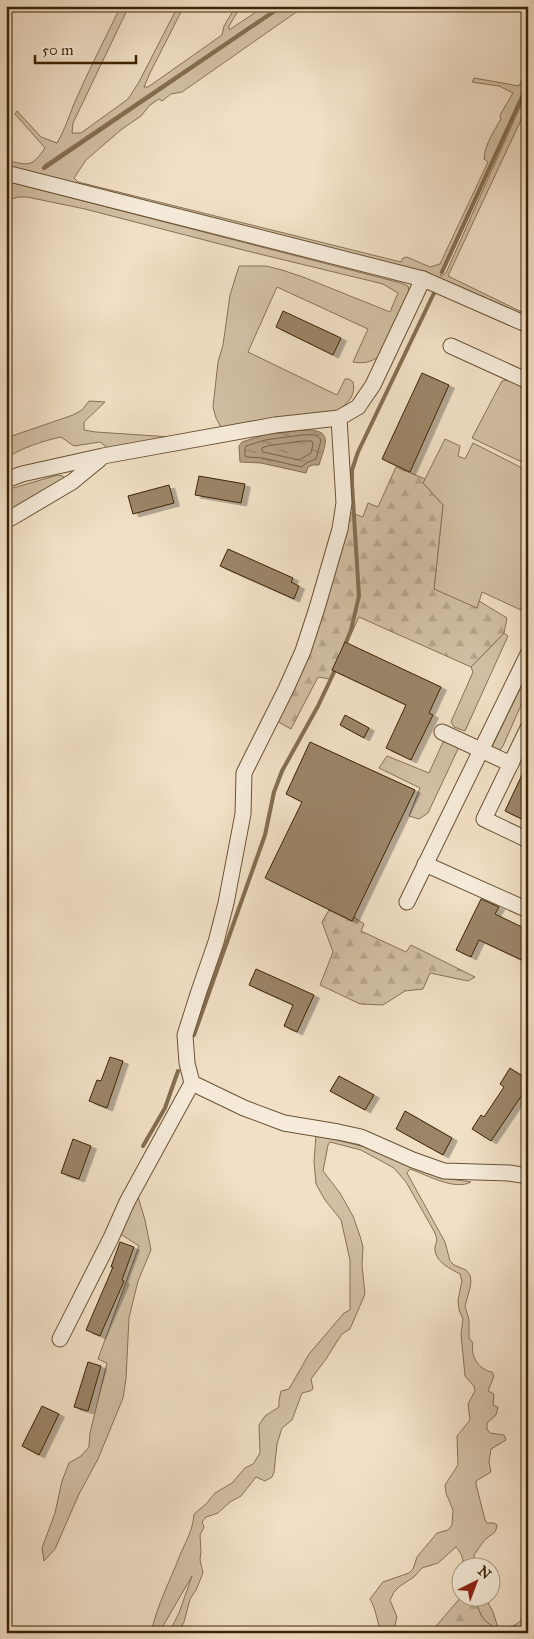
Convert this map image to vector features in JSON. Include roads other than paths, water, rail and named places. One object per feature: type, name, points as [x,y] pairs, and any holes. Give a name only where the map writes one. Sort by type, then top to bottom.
[{"type":"street","points":[[6,173],[423,279],[528,326]]},
{"type":"street","points":[[6,480],[22,474],[103,456],[275,425],[339,418],[358,407],[373,385],[423,279]]},
{"type":"street","points":[[451,346],[528,381]]},
{"type":"street","points":[[60,1339],[111,1238],[126,1202],[192,1083],[187,1063],[186,1035],[216,942],[226,903],[243,814],[244,773],[303,651],[340,529],[344,503],[339,418]]},
{"type":"street","points":[[11,518],[72,482],[103,456]]},
{"type":"street","points":[[406,902],[528,654]]},
{"type":"street","points":[[528,728],[484,819],[528,840]]},
{"type":"street","points":[[442,732],[511,764]]},
{"type":"street","points":[[425,864],[528,910]]},
{"type":"street","points":[[192,1083],[244,1108],[284,1123],[361,1138],[444,1171],[528,1176]]},
{"type":"water","points":[[302,430],[319,432],[325,438],[324,450],[319,465],[308,467],[306,473],[261,463],[240,462],[239,446],[242,442],[264,435]]},
{"type":"waterway","points":[[44,168],[282,6]]},
{"type":"waterway","points":[[442,272],[528,84]]},
{"type":"waterway","points":[[345,645],[351,630],[359,596],[352,470],[358,452],[434,293]]},
{"type":"waterway","points":[[194,1035],[265,835],[274,792],[282,771],[318,706],[336,668]]},
{"type":"waterway","points":[[143,1146],[165,1108],[178,1071]]}]
